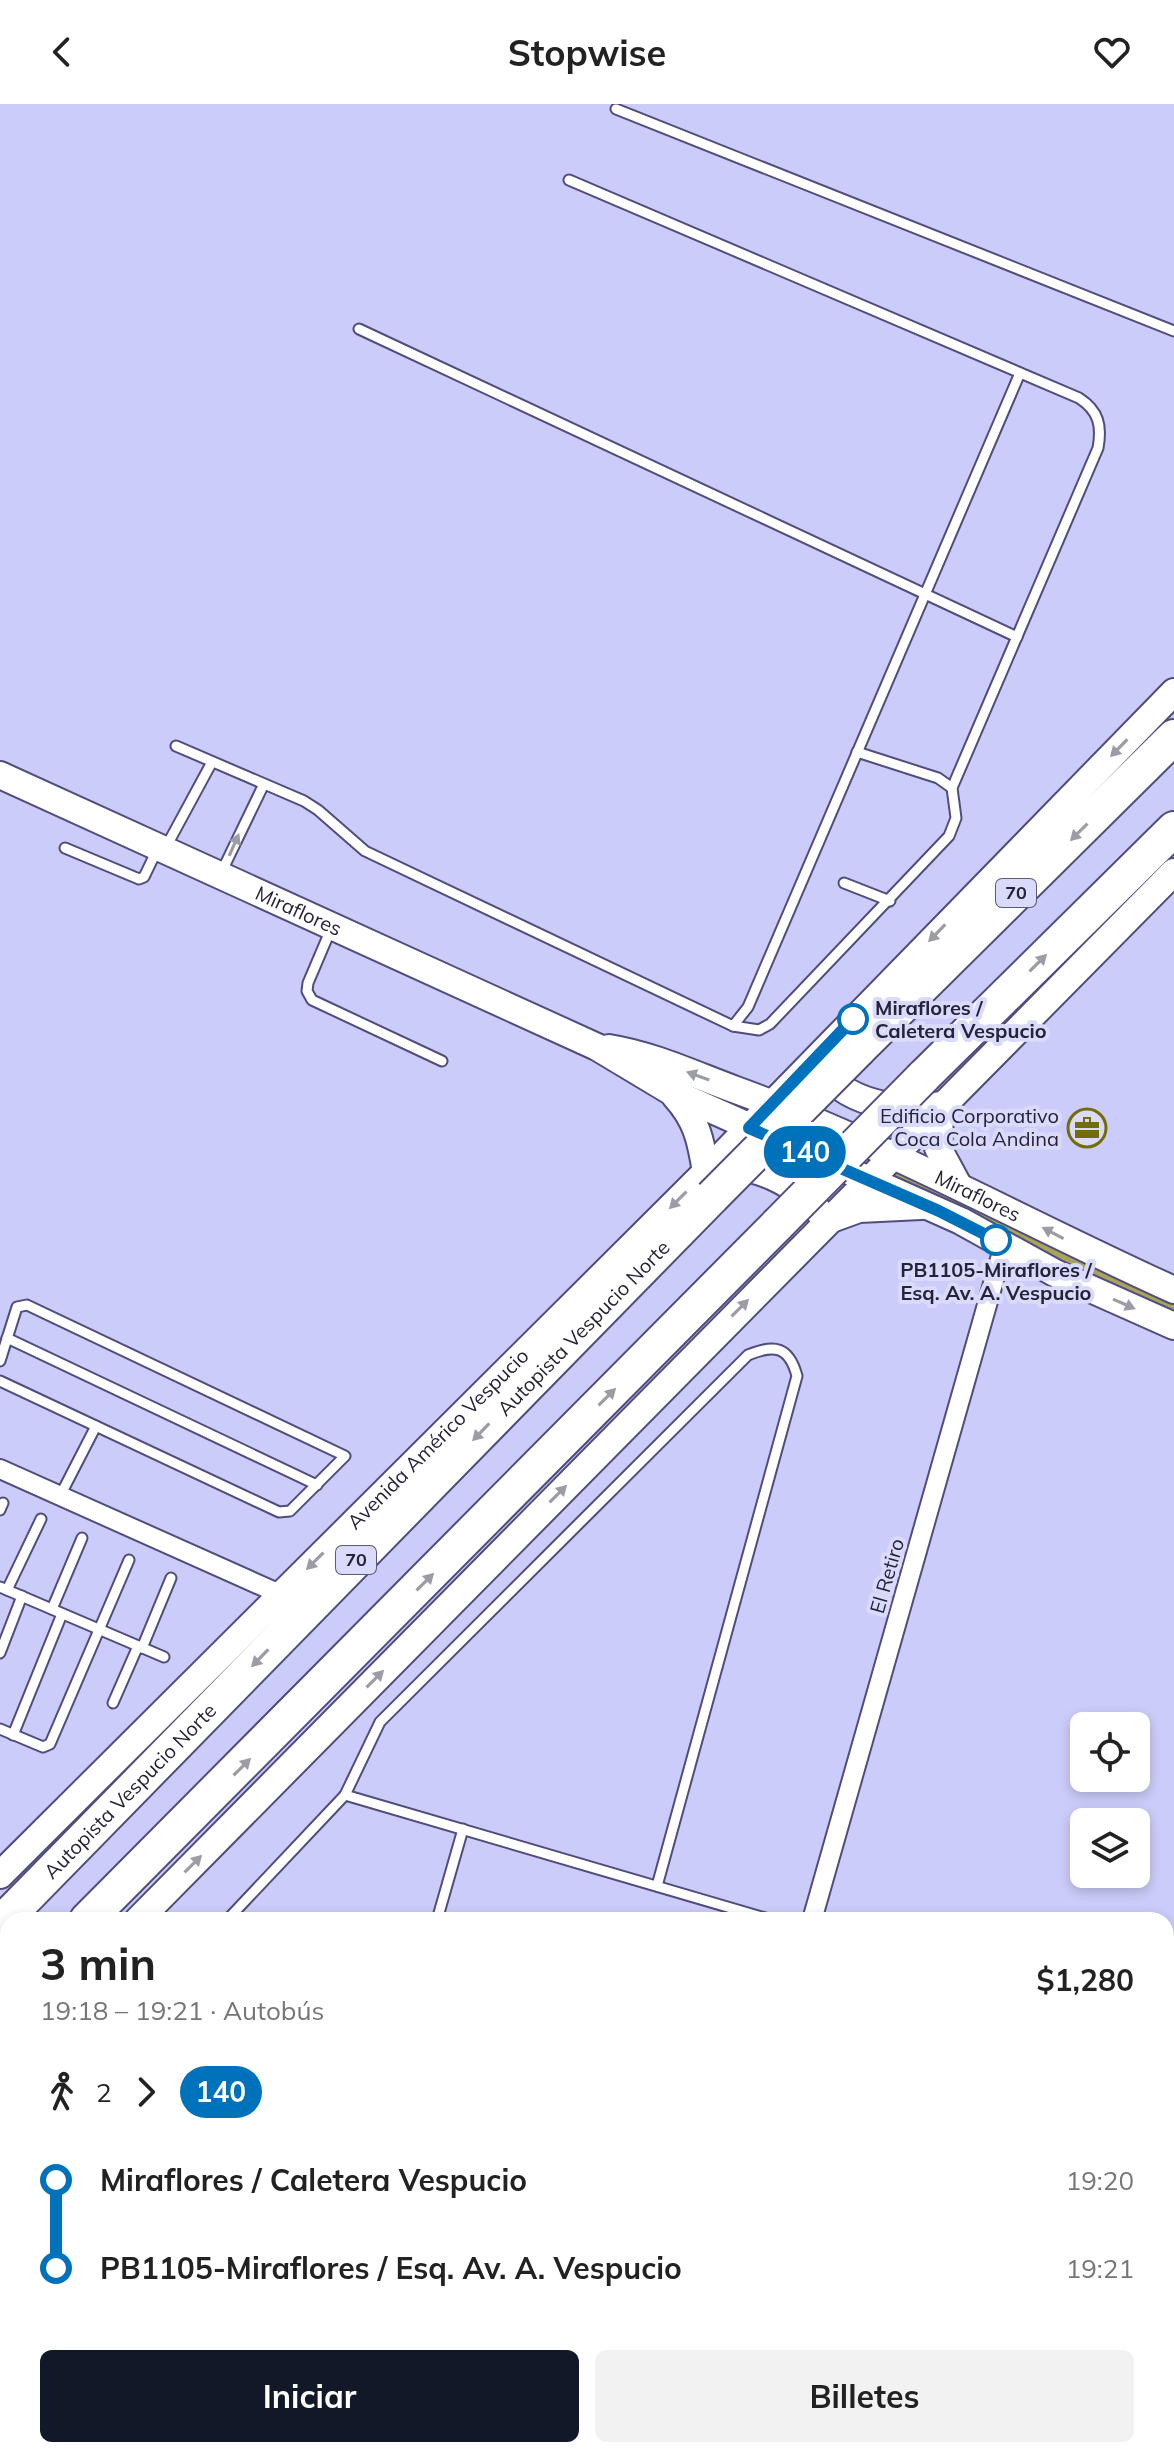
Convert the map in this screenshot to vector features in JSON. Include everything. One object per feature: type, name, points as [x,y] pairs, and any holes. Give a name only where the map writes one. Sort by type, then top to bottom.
[{"type":"highway","name":"Autopista Vespucio Norte","points":[[11,1912],[709,1184],[859,1049],[1174,737]]},
{"type":"highway","points":[[95,1912],[778,1224],[932,1091],[1174,829]]},
{"type":"main road","name":"Avenida Américo Vespucio","points":[[0,1875],[282,1595],[709,1184],[771,1103],[1174,692]]},
{"type":"main road","name":"Miraflores","points":[[0,775],[597,1047],[672,1092],[928,1206],[1055,1273],[1174,1326]]},
{"type":"main road","points":[[817,1055],[824,1071],[837,1084],[882,1106],[912,1110],[1174,872]]},
{"type":"main road","name":"Miraflores","points":[[597,1047],[642,1055],[771,1103],[958,1185],[1174,1290]]},
{"type":"main road","points":[[146,1912],[891,1155],[932,1091]]},
{"type":"main road","points":[[932,1091],[938,1148],[947,1171],[958,1185]]},
{"type":"main road","points":[[672,1092],[690,1112],[698,1130],[709,1184],[731,1167],[754,1171],[801,1193],[826,1221]]},
{"type":"main road","points":[[826,1221],[859,1209],[928,1206]]},
{"type":"street","name":"El Retiro","points":[[814,1912],[1004,1245]]},
{"type":"street","points":[[0,1469],[282,1595]]},
{"type":"lane","points":[[616,109],[1174,331]]},
{"type":"lane","points":[[176,746],[318,810],[365,851],[733,1026],[759,1030],[770,1024],[949,836],[956,818],[952,788],[1098,448],[1100,424],[1090,405],[569,180]]},
{"type":"lane","points":[[359,329],[1017,637]]},
{"type":"lane","points":[[733,1026],[748,1007],[1020,373]]},
{"type":"lane","points":[[857,752],[938,778],[952,788]]},
{"type":"lane","points":[[65,848],[139,879],[144,877],[212,762]]},
{"type":"lane","points":[[220,875],[263,786]]},
{"type":"lane","points":[[844,883],[890,901]]},
{"type":"lane","points":[[332,926],[308,983],[307,991],[312,1000],[442,1061]]},
{"type":"lane","points":[[0,1361],[17,1307],[27,1305],[342,1452],[344,1461],[290,1511],[279,1512],[0,1381]]},
{"type":"lane","points":[[7,1338],[317,1485]]},
{"type":"lane","points":[[235,1912],[345,1795],[380,1722],[748,1355],[766,1347],[781,1350],[793,1362],[797,1376],[657,1886]]},
{"type":"lane","points":[[60,1496],[96,1426]]},
{"type":"lane","points":[[41,1519],[3,1588],[164,1657]]},
{"type":"lane","points":[[52,1609],[82,1538]]},
{"type":"lane","points":[[0,1729],[43,1747],[50,1744],[129,1560]]},
{"type":"lane","points":[[113,1703],[171,1578]]},
{"type":"lane","points":[[0,1653],[22,1596]]},
{"type":"lane","points":[[13,1735],[62,1614]]},
{"type":"lane","points":[[345,1795],[745,1912]]},
{"type":"lane","points":[[439,1912],[463,1829]]},
{"type":"shaded area","points":[[896,1165],[1174,1292],[1174,1313],[883,1180]]},
{"type":"bus line","name":"140","points":[[853,1019],[749,1128],[939,1211],[996,1240]]},
{"type":"place","name":"Miraflores / Caletera Vespucio","points":[[853,1019]]},
{"type":"place","name":"Edificio Corporativo Coca Cola Andina","points":[[1087,1128]]},
{"type":"place","name":"PB1105-Miraflores / Esq. Av. A. Vespucio","points":[[996,1240]]}]
